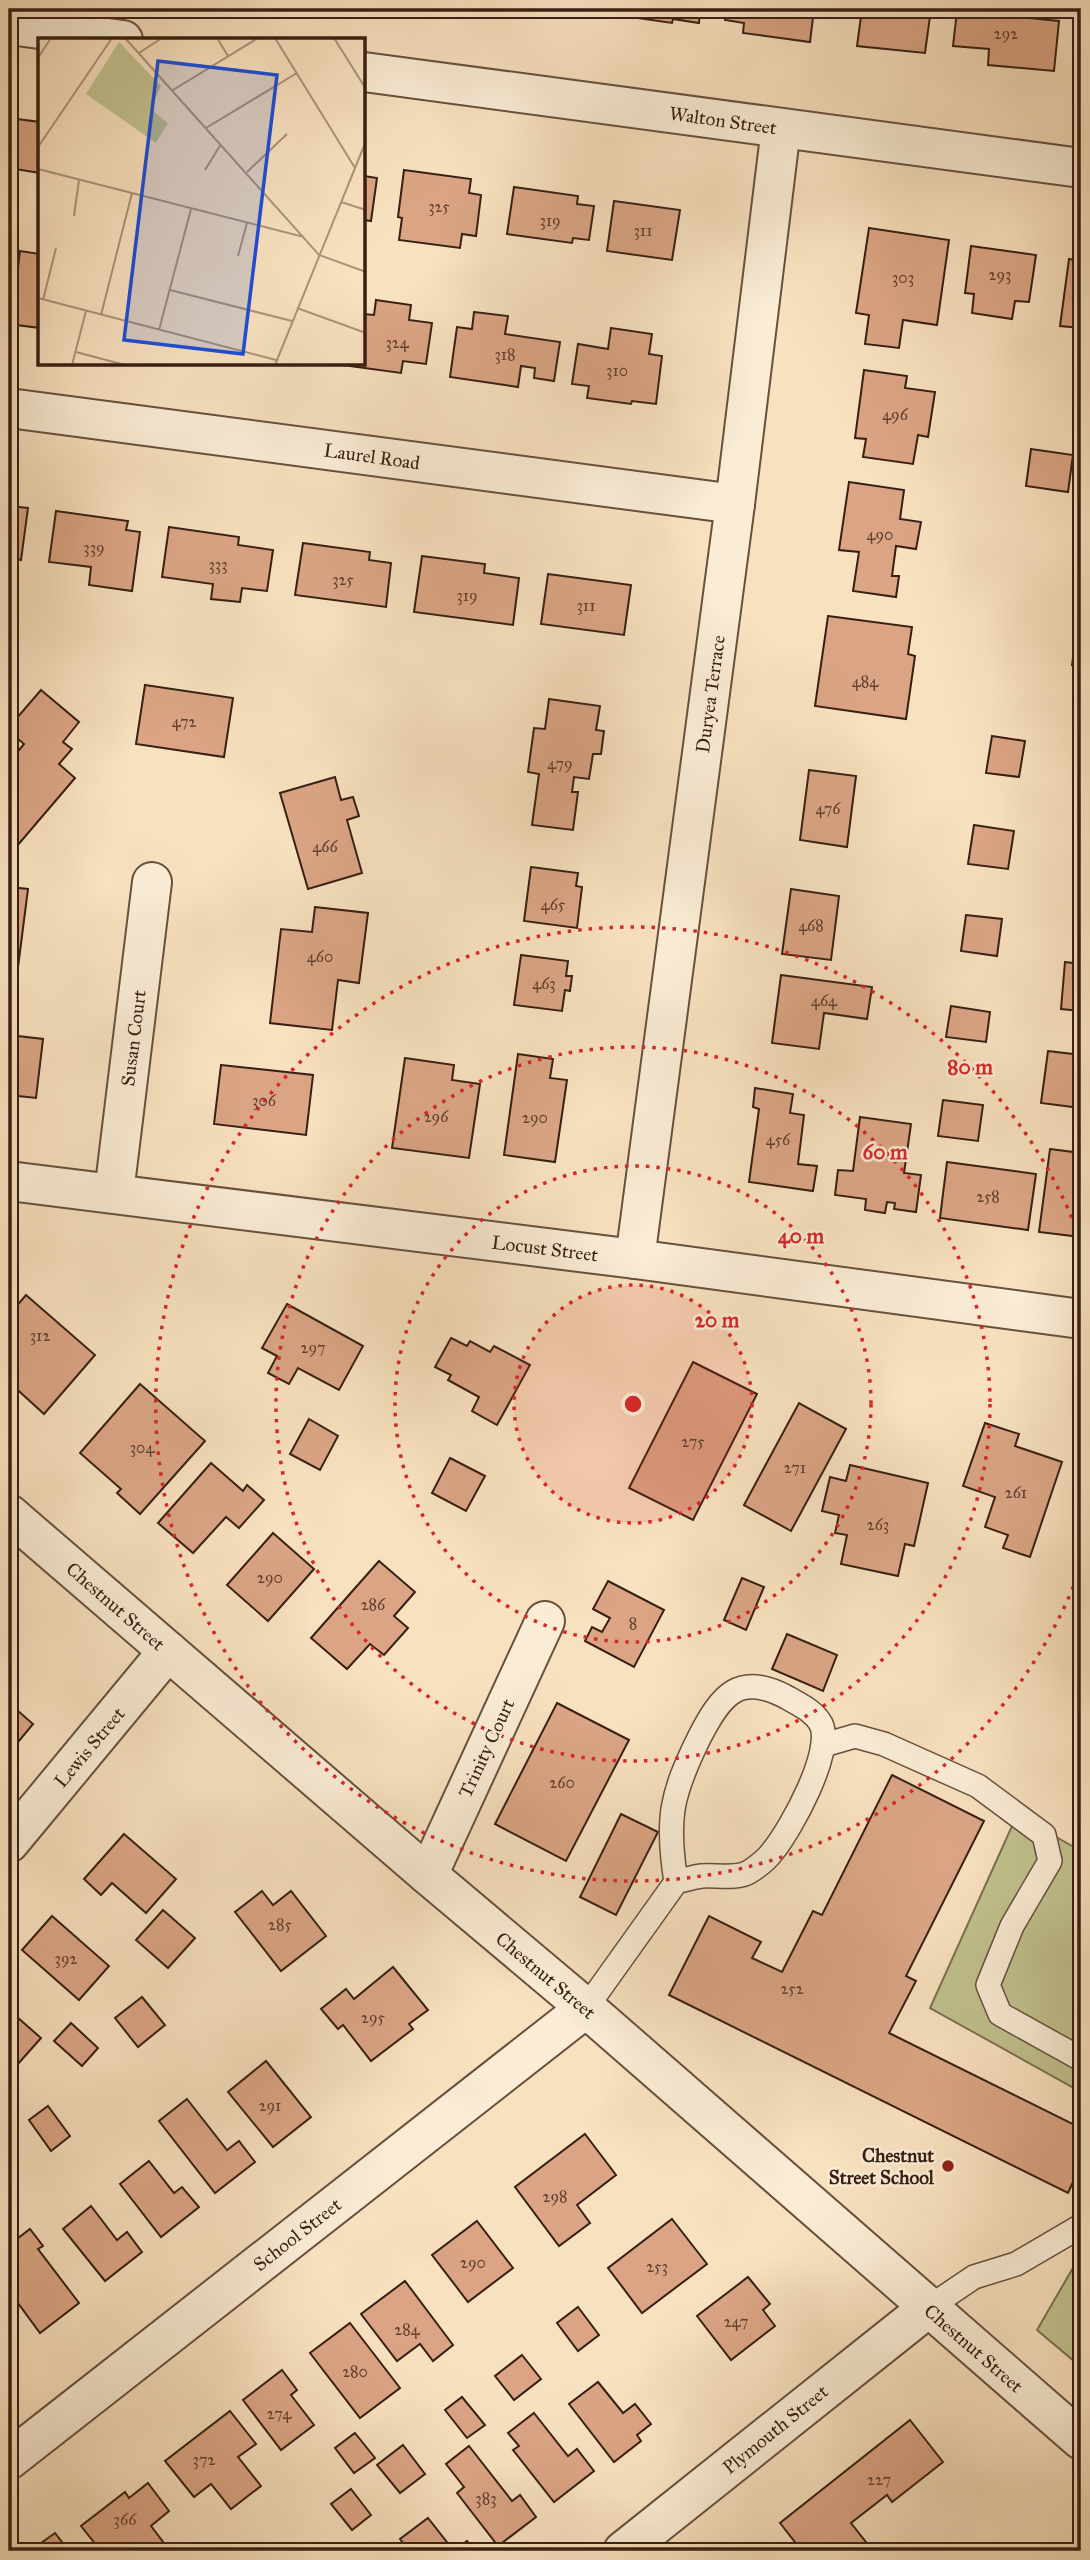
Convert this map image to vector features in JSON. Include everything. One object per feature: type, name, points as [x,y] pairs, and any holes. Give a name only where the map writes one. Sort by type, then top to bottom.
[{"type":"street","points":[[9,25],[108,38]]},
{"type":"street","name":"Walton Street","points":[[366,72],[1081,168]]},
{"type":"street","name":"Duryea Terrace","points":[[635,1259],[735,504],[781,128]]},
{"type":"street","name":"Laurel Road","points":[[9,408],[735,504]]},
{"type":"street","name":"Susan Court","points":[[114,1193],[152,882]]},
{"type":"street","name":"Locust Street","points":[[9,1181],[635,1259],[1081,1319]]},
{"type":"street","name":"Chestnut Street","points":[[9,1514],[586,2008],[1081,2440]]},
{"type":"street","name":"Trinity Court","points":[[428,1875],[545,1621]]},
{"type":"street","name":"Lewis Street","points":[[9,1843],[168,1651]]},
{"type":"street","name":"School Street","points":[[9,2460],[586,2008]]},
{"type":"street","name":"Plymouth Street","points":[[623,2551],[928,2308]]},
{"type":"lane","points":[[586,2008],[676,1882],[701,1876],[747,1874],[773,1852],[812,1785],[824,1745],[822,1726],[808,1709],[778,1693],[750,1685],[726,1695],[706,1724],[681,1775],[671,1811],[670,1842],[676,1882]]},
{"type":"lane","points":[[824,1745],[855,1736],[884,1744],[978,1786],[1044,1835],[1050,1861],[1012,1926],[988,1985],[1000,2014],[1081,2059]]},
{"type":"lane","points":[[928,2308],[974,2277],[1016,2264],[1081,2226]]},
{"type":"green space","points":[[1017,1815],[1081,1851],[1081,2092],[930,2008]]},
{"type":"green space","points":[[1081,2254],[1081,2367],[1037,2330]]},
{"type":"building","points":[[700,9],[699,23],[673,19],[672,23],[630,17],[630,14],[611,11]]},
{"type":"building","points":[[726,9],[814,9],[810,42],[743,33],[744,23],[725,20]]},
{"type":"building","points":[[862,9],[931,9],[925,53],[857,46]]},
{"type":"building","points":[[957,11],[1059,21],[1054,71],[988,65],[989,49],[953,46]]},
{"type":"building","points":[[9,118],[38,122],[38,173],[9,168]]},
{"type":"building","points":[[404,170],[471,179],[469,193],[481,195],[476,236],[462,234],[460,248],[399,240],[402,218],[398,217]]},
{"type":"building","points":[[366,176],[377,178],[371,221],[366,220]]},
{"type":"building","points":[[514,187],[578,196],[577,204],[594,206],[589,240],[573,238],[572,243],[507,234]]},
{"type":"building","points":[[614,201],[680,210],[672,260],[607,251]]},
{"type":"building","points":[[869,228],[949,240],[937,325],[903,320],[899,348],[865,344],[869,315],[856,313]]},
{"type":"building","points":[[971,246],[1036,255],[1029,302],[1015,301],[1012,319],[972,313],[974,294],[965,293]]},
{"type":"building","points":[[20,251],[38,254],[38,328],[9,324],[9,267],[18,268]]},
{"type":"building","points":[[1069,259],[1081,261],[1081,328],[1060,326]]},
{"type":"building","points":[[376,300],[411,305],[409,320],[432,323],[426,364],[403,361],[401,373],[350,366],[366,366],[366,314],[374,315]]},
{"type":"building","points":[[474,312],[508,316],[505,334],[560,342],[554,381],[534,378],[535,368],[521,366],[518,387],[450,377],[457,327],[472,329]]},
{"type":"building","points":[[611,328],[652,334],[649,354],[662,356],[656,404],[632,401],[631,404],[587,398],[589,386],[572,384],[578,344],[608,349]]},
{"type":"building","points":[[864,370],[907,376],[905,388],[935,392],[928,437],[918,435],[913,464],[863,457],[866,439],[855,438]]},
{"type":"building","points":[[1031,449],[1073,455],[1068,492],[1026,486]]},
{"type":"building","points":[[849,482],[904,490],[900,519],[921,522],[916,549],[896,546],[892,576],[899,576],[896,597],[853,591],[859,552],[839,550]]},
{"type":"building","points":[[9,506],[28,508],[21,560],[9,558]]},
{"type":"building","points":[[56,511],[128,521],[126,530],[140,532],[132,591],[89,585],[91,567],[49,562]]},
{"type":"building","points":[[169,527],[239,537],[238,545],[273,550],[267,591],[242,588],[240,602],[211,599],[213,584],[162,577]]},
{"type":"building","points":[[303,543],[370,552],[369,560],[391,563],[386,607],[295,595]]},
{"type":"building","points":[[422,556],[485,564],[484,573],[519,578],[513,625],[414,612]]},
{"type":"building","points":[[548,574],[631,585],[624,635],[541,624]]},
{"type":"building","points":[[1081,615],[1081,666],[1072,665]]},
{"type":"building","points":[[828,616],[912,627],[908,654],[915,656],[906,719],[815,706]]},
{"type":"building","points":[[145,685],[233,698],[224,757],[136,744]]},
{"type":"building","points":[[41,690],[79,722],[63,742],[72,749],[59,764],[75,778],[17,846],[14,843],[11,846],[9,762],[24,744],[9,731],[9,727]]},
{"type":"building","points":[[549,699],[600,706],[596,730],[604,731],[601,754],[593,754],[589,779],[574,777],[572,792],[578,792],[573,830],[532,825],[539,774],[528,772],[534,728],[545,729]]},
{"type":"building","points":[[992,736],[1025,741],[1019,777],[986,773]]},
{"type":"building","points":[[809,770],[856,776],[847,847],[800,840]]},
{"type":"building","points":[[335,777],[341,800],[353,797],[359,816],[347,820],[362,873],[308,889],[280,793]]},
{"type":"building","points":[[974,825],[1014,831],[1008,869],[968,864]]},
{"type":"building","points":[[531,867],[578,873],[576,886],[582,887],[577,928],[524,921]]},
{"type":"building","points":[[9,887],[28,889],[16,983],[9,982]]},
{"type":"building","points":[[791,889],[839,896],[831,960],[782,954]]},
{"type":"building","points":[[315,907],[368,913],[359,983],[338,980],[332,1030],[270,1023],[281,929],[312,932]]},
{"type":"building","points":[[966,915],[1002,919],[997,956],[961,951]]},
{"type":"building","points":[[521,955],[568,961],[566,976],[572,976],[570,991],[565,990],[562,1011],[514,1005]]},
{"type":"building","points":[[1065,962],[1081,964],[1081,1011],[1061,1009]]},
{"type":"building","points":[[781,975],[872,987],[867,1019],[824,1013],[819,1049],[772,1043]]},
{"type":"building","points":[[951,1006],[990,1012],[986,1042],[946,1037]]},
{"type":"building","points":[[9,1035],[43,1039],[36,1098],[9,1095]]},
{"type":"building","points":[[1048,1051],[1081,1055],[1081,1108],[1041,1103]]},
{"type":"building","points":[[518,1054],[553,1059],[550,1078],[567,1080],[555,1162],[504,1155]]},
{"type":"building","points":[[405,1058],[454,1065],[452,1080],[480,1084],[469,1158],[392,1148]]},
{"type":"building","points":[[221,1065],[313,1075],[306,1135],[214,1124]]},
{"type":"building","points":[[755,1088],[793,1094],[790,1113],[804,1115],[798,1164],[817,1166],[813,1191],[749,1182],[759,1109],[753,1107]]},
{"type":"building","points":[[943,1100],[983,1105],[978,1141],[938,1136]]},
{"type":"building","points":[[860,1117],[911,1124],[904,1173],[921,1175],[916,1212],[894,1209],[895,1203],[887,1202],[885,1213],[865,1210],[866,1199],[835,1195],[838,1170],[853,1171]]},
{"type":"building","points":[[1076,1121],[1081,1122],[1081,1147],[1073,1145]]},
{"type":"building","points":[[1050,1149],[1081,1153],[1081,1237],[1039,1232]]},
{"type":"building","points":[[947,1162],[1036,1174],[1028,1230],[940,1218]]},
{"type":"building","points":[[26,1295],[95,1355],[44,1414],[9,1382],[9,1315]]},
{"type":"building","points":[[287,1304],[363,1346],[339,1390],[298,1368],[289,1384],[268,1373],[277,1356],[262,1348]]},
{"type":"building","points":[[451,1338],[467,1346],[470,1341],[490,1352],[494,1346],[530,1365],[497,1425],[472,1411],[479,1397],[448,1380],[451,1375],[435,1367]]},
{"type":"building","points":[[693,1362],[757,1394],[693,1520],[629,1488]]},
{"type":"building","points":[[140,1384],[205,1441],[140,1514],[117,1493],[121,1489],[80,1453]]},
{"type":"building","points":[[799,1403],[846,1429],[791,1531],[744,1505]]},
{"type":"building","points":[[309,1419],[338,1436],[320,1470],[290,1454]]},
{"type":"building","points":[[985,1423],[1019,1434],[1015,1446],[1062,1462],[1030,1557],[1003,1548],[1008,1535],[985,1527],[995,1497],[963,1486]]},
{"type":"building","points":[[450,1458],[485,1476],[466,1511],[432,1493]]},
{"type":"building","points":[[211,1463],[243,1491],[247,1485],[264,1500],[239,1528],[226,1517],[193,1553],[158,1523]]},
{"type":"building","points":[[850,1465],[928,1483],[914,1546],[905,1544],[898,1576],[841,1564],[847,1535],[835,1533],[839,1515],[822,1511],[830,1477],[846,1481]]},
{"type":"building","points":[[273,1533],[314,1569],[268,1621],[227,1585]]},
{"type":"building","points":[[379,1561],[415,1592],[394,1616],[408,1628],[384,1655],[370,1644],[347,1669],[311,1638]]},
{"type":"building","points":[[742,1578],[764,1587],[746,1630],[724,1620]]},
{"type":"building","points":[[608,1581],[664,1610],[634,1667],[585,1641],[592,1627],[602,1632],[610,1618],[593,1609]]},
{"type":"building","points":[[787,1634],[837,1655],[823,1691],[772,1669]]},
{"type":"building","points":[[9,1703],[33,1724],[9,1753]]},
{"type":"building","points":[[557,1703],[629,1740],[566,1861],[495,1824]]},
{"type":"building","points":[[892,1775],[984,1821],[906,1976],[916,1981],[889,2033],[1081,2128],[1081,2165],[1068,2193],[669,1995],[709,1916],[761,1942],[752,1958],[782,1972],[813,1911],[822,1915]]},
{"type":"building","points":[[621,1814],[658,1832],[616,1915],[580,1897]]},
{"type":"building","points":[[124,1834],[176,1879],[146,1913],[112,1883],[101,1895],[84,1879]]},
{"type":"building","points":[[262,1891],[273,1905],[291,1891],[326,1936],[281,1971],[235,1912]]},
{"type":"building","points":[[163,1910],[195,1938],[168,1968],[136,1940]]},
{"type":"building","points":[[52,1916],[109,1966],[79,2000],[22,1950]]},
{"type":"building","points":[[393,1967],[428,2010],[409,2024],[413,2029],[371,2061],[343,2025],[338,2029],[321,2009],[346,1989],[354,1999]]},
{"type":"building","points":[[142,1997],[165,2025],[138,2047],[115,2018]]},
{"type":"building","points":[[9,2010],[41,2038],[9,2074]]},
{"type":"building","points":[[71,2023],[98,2048],[82,2066],[54,2041]]},
{"type":"building","points":[[266,2061],[311,2117],[273,2147],[228,2092]]},
{"type":"building","points":[[187,2099],[227,2150],[239,2141],[255,2162],[215,2193],[159,2121]]},
{"type":"building","points":[[48,2106],[70,2136],[51,2151],[29,2120]]},
{"type":"building","points":[[585,2134],[616,2175],[577,2205],[590,2223],[559,2246],[515,2187]]},
{"type":"building","points":[[149,2161],[174,2193],[182,2187],[199,2207],[161,2237],[120,2184]]},
{"type":"building","points":[[91,2206],[117,2240],[127,2232],[142,2252],[105,2281],[63,2229]]},
{"type":"building","points":[[672,2219],[707,2264],[642,2313],[608,2268]]},
{"type":"building","points":[[477,2221],[513,2268],[468,2302],[432,2255]]},
{"type":"building","points":[[30,2229],[43,2246],[38,2249],[79,2303],[40,2333],[9,2291],[9,2271],[15,2267],[9,2259],[9,2245]]},
{"type":"building","points":[[748,2277],[770,2304],[763,2310],[775,2326],[731,2360],[697,2316]]},
{"type":"building","points":[[405,2281],[453,2345],[433,2361],[420,2344],[397,2361],[361,2314]]},
{"type":"building","points":[[578,2307],[599,2335],[578,2351],[557,2323]]},
{"type":"building","points":[[350,2323],[400,2388],[360,2418],[310,2353]]},
{"type":"building","points":[[522,2355],[541,2379],[514,2400],[495,2376]]},
{"type":"building","points":[[282,2370],[297,2390],[291,2395],[314,2425],[281,2450],[243,2400]]},
{"type":"building","points":[[598,2382],[623,2413],[635,2404],[651,2424],[637,2435],[641,2441],[614,2462],[569,2404]]},
{"type":"building","points":[[462,2397],[485,2425],[467,2438],[445,2410]]},
{"type":"building","points":[[230,2411],[256,2444],[238,2457],[261,2486],[231,2509],[211,2484],[194,2497],[165,2461]]},
{"type":"building","points":[[534,2413],[568,2456],[577,2449],[594,2471],[554,2502],[513,2450],[519,2446],[508,2433]]},
{"type":"building","points":[[910,2420],[943,2462],[892,2502],[887,2495],[851,2523],[873,2551],[802,2551],[780,2523]]},
{"type":"building","points":[[355,2433],[375,2458],[354,2473],[335,2448]]},
{"type":"building","points":[[403,2445],[425,2474],[400,2493],[377,2465]]},
{"type":"building","points":[[469,2446],[512,2501],[520,2495],[536,2517],[498,2546],[457,2493],[464,2487],[446,2464]]},
{"type":"building","points":[[148,2483],[169,2511],[151,2526],[170,2551],[101,2551],[81,2526],[125,2492],[129,2498]]},
{"type":"building","points":[[351,2489],[371,2515],[352,2530],[331,2504]]},
{"type":"building","points":[[428,2518],[454,2551],[409,2551],[400,2539]]},
{"type":"building","points":[[55,2533],[69,2551],[30,2551]]},
{"type":"building","points":[[467,2541],[475,2551],[454,2551]]},
{"type":"place","name":"Chestnut Street School","points":[[948,2166]]}]
